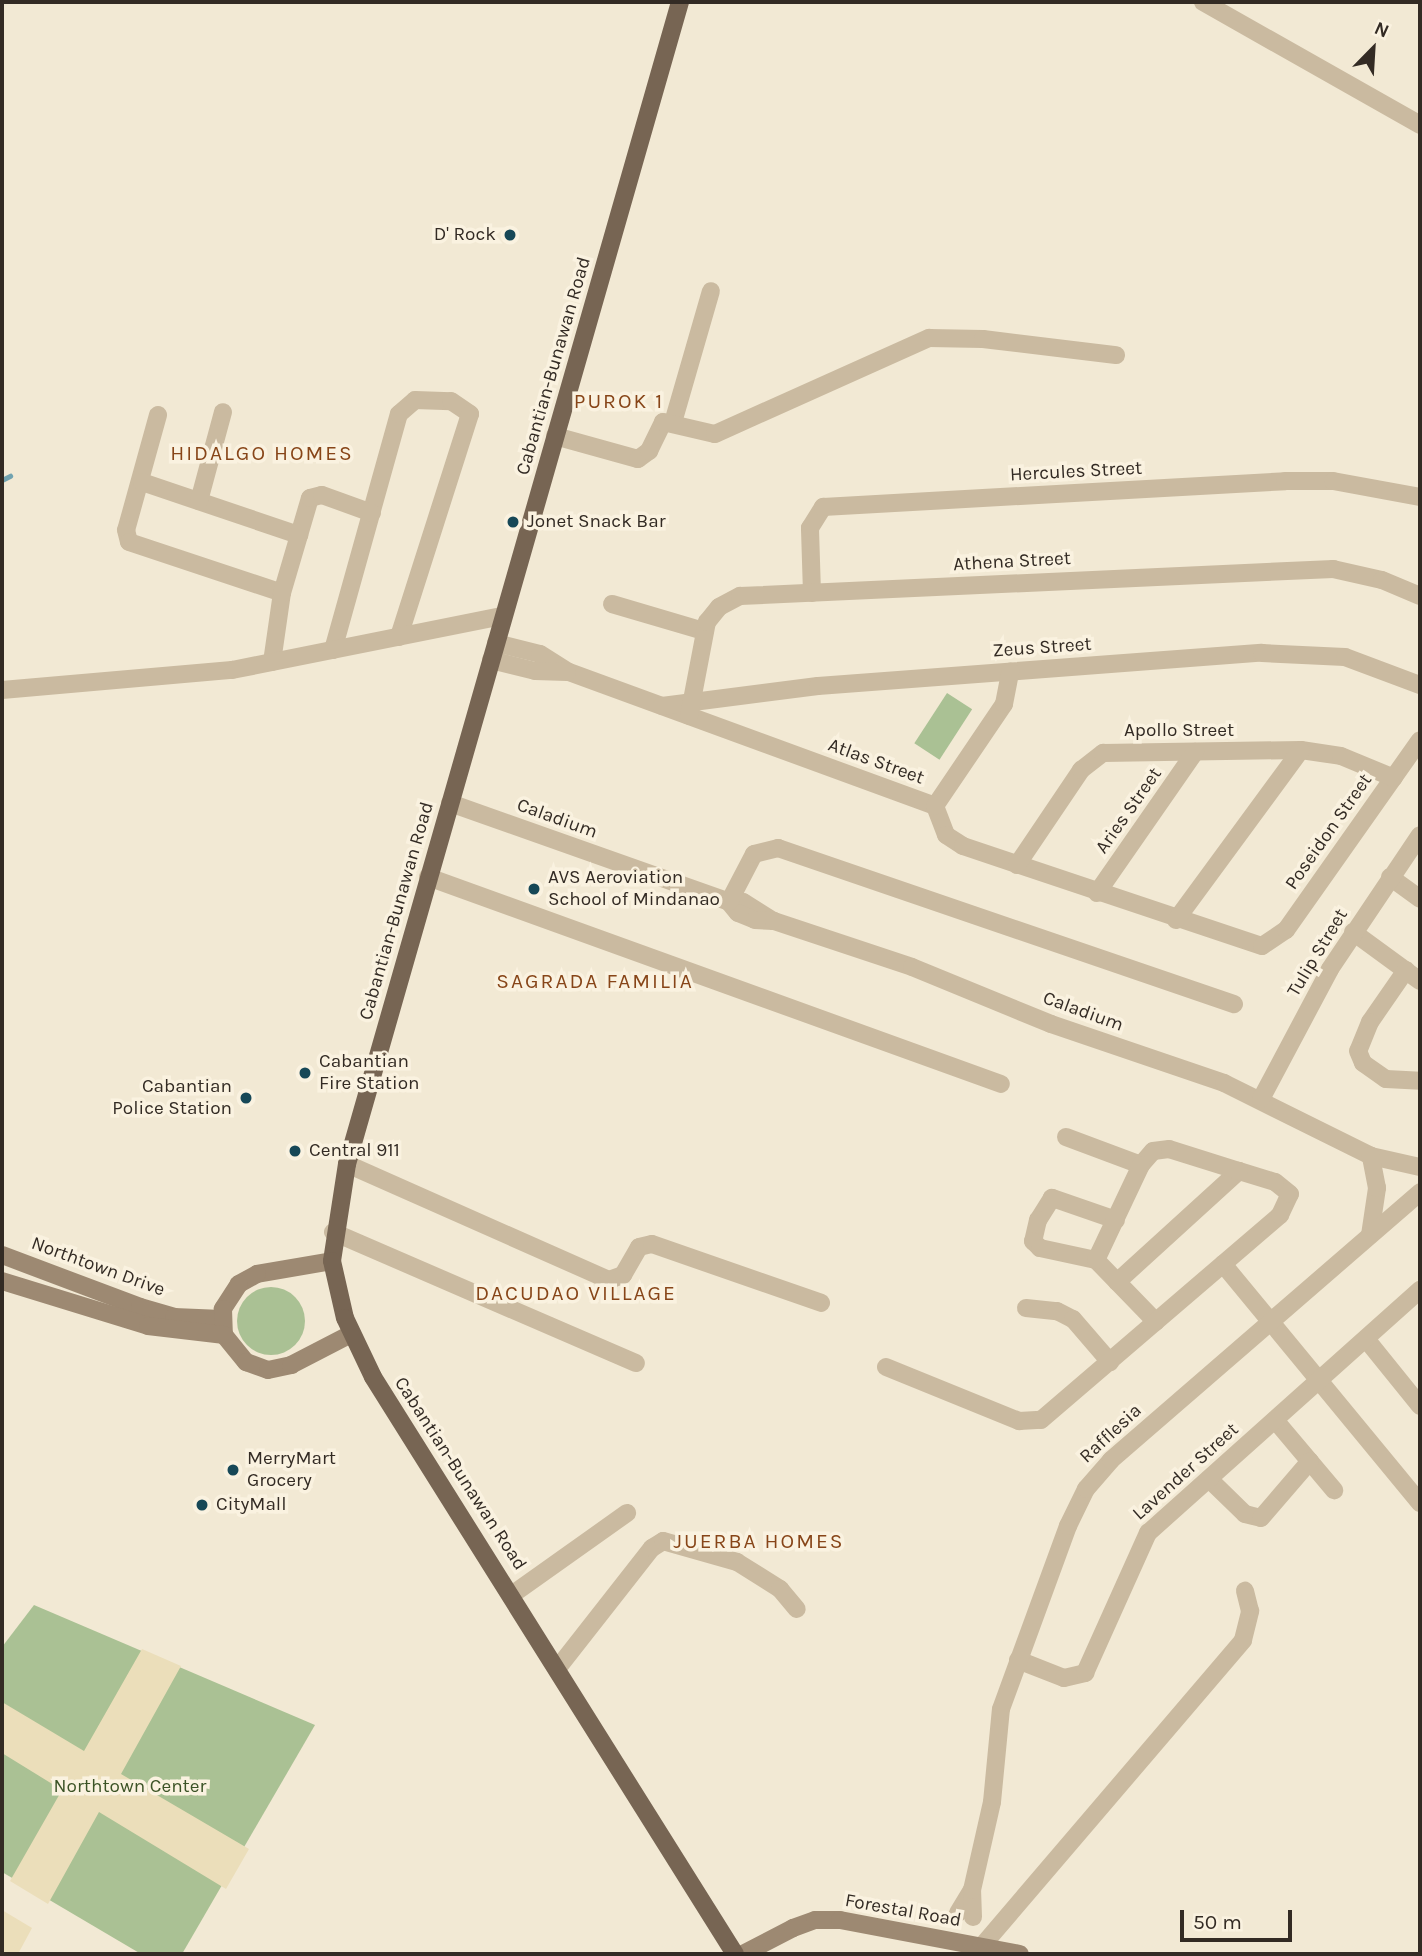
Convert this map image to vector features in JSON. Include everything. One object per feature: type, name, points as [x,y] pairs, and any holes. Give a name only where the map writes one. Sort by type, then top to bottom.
[{"type":"main road","name":"Cabantian-Bunawan Road","points":[[680,2],[346,1164],[333,1232],[332,1261],[351,1334],[392,1411],[513,1594],[735,1954]]},
{"type":"street","points":[[1203,2],[1420,125]]},
{"type":"street","points":[[674,419],[712,291]]},
{"type":"street","points":[[555,436],[593,450],[638,459],[649,451],[663,422],[715,434],[929,338],[983,339],[1116,355]]},
{"type":"street","points":[[333,650],[402,407],[415,400],[451,401],[466,408],[470,414],[399,637]]},
{"type":"street","points":[[199,501],[223,412]]},
{"type":"street","points":[[158,415],[142,482],[126,530],[129,542],[282,593]]},
{"type":"street","name":"Hercules Street","points":[[812,593],[810,528],[823,507],[1285,481],[1334,481],[1420,497]]},
{"type":"street","points":[[142,482],[299,535]]},
{"type":"street","points":[[272,662],[282,593],[310,498],[315,494],[372,513]]},
{"type":"street","name":"Athena Street","points":[[690,709],[704,631],[712,614],[729,600],[812,593],[1333,569],[1382,580],[1420,596]]},
{"type":"street","points":[[612,604],[704,631]]},
{"type":"street","points":[[5,686],[232,670],[503,616]]},
{"type":"street","name":"Zeus Street","points":[[494,651],[535,671],[569,672],[662,706],[690,709],[818,686],[1312,654],[1376,665],[1420,685]]},
{"type":"street","points":[[935,806],[1004,704],[1010,672]]},
{"type":"street","name":"Atlas Street","points":[[690,709],[935,806],[941,827],[954,842],[1246,944],[1269,945]]},
{"type":"street","name":"Poseidon Street","points":[[1269,945],[1286,930],[1420,740]]},
{"type":"street","points":[[1176,920],[1301,750]]},
{"type":"street","name":"Apollo Street","points":[[1017,865],[1094,756],[1301,750],[1341,757],[1394,778]]},
{"type":"street","name":"Aries Street","points":[[1097,893],[1195,752]]},
{"type":"street","name":"Caladium","points":[[450,803],[729,902],[744,916],[774,920],[912,967],[1051,1024],[1195,1072],[1261,1099],[1371,1156],[1420,1167]]},
{"type":"street","name":"Tulip Street","points":[[1261,1099],[1353,932],[1420,835]]},
{"type":"street","points":[[729,902],[754,854],[778,848],[1234,1004]]},
{"type":"street","points":[[428,877],[1000,1084]]},
{"type":"street","points":[[1390,877],[1420,899]]},
{"type":"street","points":[[1353,932],[1413,976],[1370,1022],[1358,1051],[1363,1063],[1386,1079],[1420,1082]]},
{"type":"street","points":[[1066,1137],[1142,1165]]},
{"type":"street","points":[[886,1367],[1026,1423],[1047,1416],[1280,1215],[1290,1200],[1286,1188],[1169,1149],[1153,1151],[1142,1165],[1096,1261]]},
{"type":"street","points":[[1370,1235],[1377,1188],[1371,1156]]},
{"type":"street","points":[[346,1164],[609,1280],[623,1275],[639,1247],[652,1244],[821,1303]]},
{"type":"street","points":[[1116,1282],[1238,1171]]},
{"type":"street","name":"Rafflesia","points":[[965,1930],[992,1802],[1001,1709],[1068,1526],[1097,1474],[1420,1192]]},
{"type":"street","points":[[1116,1220],[1056,1197],[1046,1203],[1033,1233],[1035,1245],[1096,1261],[1156,1322]]},
{"type":"street","points":[[333,1232],[636,1363]]},
{"type":"street","name":"Northtown Drive","points":[[2,1255],[172,1324]]},
{"type":"street","points":[[332,1261],[248,1278],[227,1300],[223,1327],[246,1362],[268,1370],[291,1365],[351,1334]]},
{"type":"street","points":[[1223,1264],[1420,1503]]},
{"type":"street","name":"Northtown Drive","points":[[2,1281],[172,1324],[223,1327]]},
{"type":"street","name":"Lavender Street","points":[[1018,1660],[1064,1678],[1085,1673],[1139,1545],[1319,1380],[1419,1294]]},
{"type":"street","points":[[1026,1308],[1057,1311],[1073,1319],[1110,1362]]},
{"type":"street","points":[[1366,1339],[1420,1406]]},
{"type":"street","points":[[1275,1420],[1334,1490]]},
{"type":"street","points":[[1209,1479],[1245,1514],[1256,1518],[1265,1515],[1310,1461]]},
{"type":"street","points":[[513,1594],[627,1513]]},
{"type":"street","points":[[557,1669],[652,1548],[663,1541],[737,1562],[780,1589],[797,1609]]},
{"type":"street","points":[[965,1930],[1243,1640],[1250,1611],[1245,1591]]},
{"type":"street","name":"Forestal Road","points":[[743,1954],[815,1920],[965,1930],[1020,1954]]},
{"type":"green space","points":[[947,693],[972,709],[939,760],[914,743]]},
{"type":"green space","points":[[271,1287],[284,1289],[295,1297],[303,1308],[303,1334],[295,1345],[284,1353],[271,1355],[258,1353],[247,1345],[239,1334],[237,1321],[239,1308],[247,1297],[258,1289]]},
{"type":"green space","name":"Northtown Center","points":[[34,1605],[315,1725],[182,1954],[141,1954],[2,1872],[2,1647]]},
{"type":"shaded area","points":[[142,1649],[181,1666],[121,1774],[249,1849],[226,1889],[99,1812],[48,1904],[10,1881],[62,1790],[2,1753],[2,1702],[84,1751]]},
{"type":"shaded area","points":[[2,1910],[32,1928],[18,1954],[2,1954]]},
{"type":"waterway","points":[[2,480],[10,476]]},
{"type":"place","name":"D' Rock","points":[[510,235]]},
{"type":"place","name":"Jonet Snack Bar","points":[[513,522]]},
{"type":"place","name":"AVS Aeroviation School of Mindanao","points":[[534,889]]},
{"type":"place","name":"Cabantian Fire Station","points":[[305,1073]]},
{"type":"place","name":"Cabantian Police Station","points":[[246,1098]]},
{"type":"place","name":"Central 911","points":[[295,1151]]},
{"type":"place","name":"MerryMart Grocery","points":[[233,1470]]},
{"type":"place","name":"CityMall","points":[[202,1505]]},
{"type":"district","name":"PUROK 1","points":[[619,401]]},
{"type":"district","name":"HIDALGO HOMES","points":[[262,453]]},
{"type":"district","name":"SAGRADA FAMILIA","points":[[595,981]]},
{"type":"district","name":"DACUDAO VILLAGE","points":[[576,1293]]},
{"type":"district","name":"JUERBA HOMES","points":[[759,1541]]}]
